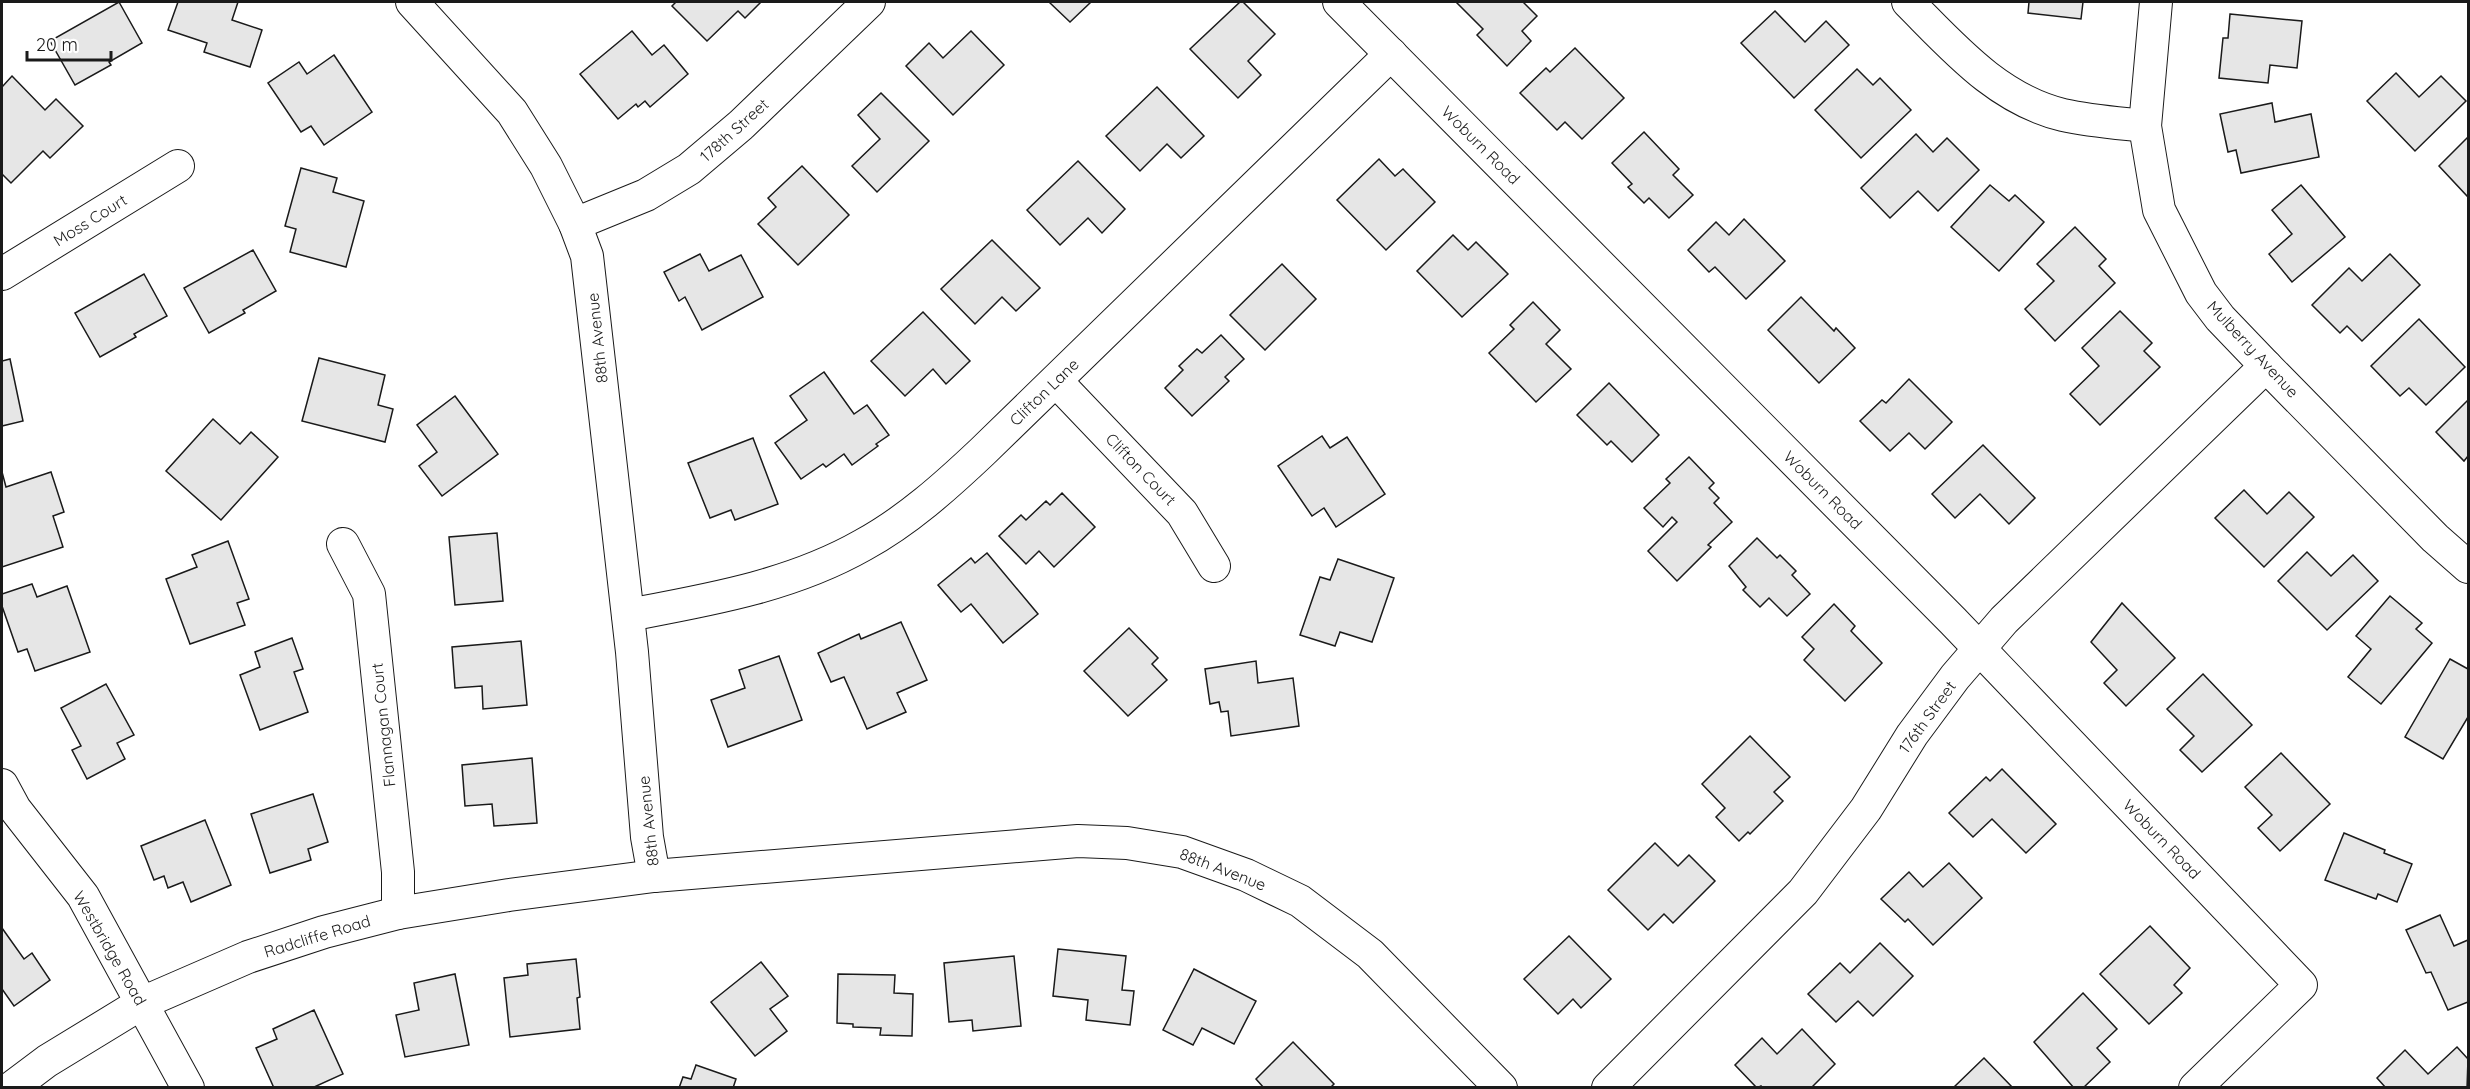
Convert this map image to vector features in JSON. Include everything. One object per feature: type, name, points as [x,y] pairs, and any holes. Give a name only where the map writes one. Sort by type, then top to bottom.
[{"type":"street","name":"88th Avenue","points":[[412,2],[512,112],[546,166],[575,224],[587,256],[628,615],[647,837],[654,876],[1078,842],[1127,843],[1182,852],[1246,874],[1300,901],[1370,954],[1501,1088]]},
{"type":"street","name":"178th Street","points":[[575,224],[646,195],[689,169],[741,124],[869,2]]},
{"type":"street","name":"Woburn Road","points":[[1339,2],[1978,649],[2301,985],[2195,1088]]},
{"type":"street","points":[[1908,2],[1976,69],[2001,88],[2062,115],[2145,126]]},
{"type":"street","name":"Mulberry Avenue","points":[[2156,2],[2145,126],[2159,210],[2182,258],[2201,292],[2220,318],[2435,538],[2469,567]]},
{"type":"street","name":"Clifton Lane","points":[[628,615],[735,594],[777,582],[818,566],[863,545],[947,485],[1391,54]]},
{"type":"street","name":"Moss Court","points":[[2,274],[178,166]]},
{"type":"street","name":"176th Street","points":[[1608,1088],[1803,892],[1866,808],[1912,735],[1978,649],[2004,620],[2266,366]]},
{"type":"street","name":"Clifton Court","points":[[1056,381],[1182,513],[1214,566]]},
{"type":"street","name":"Flannagan Court","points":[[343,544],[369,594],[398,872],[398,913]]},
{"type":"street","name":"Westbridge Road","points":[[2,785],[15,809],[83,896],[188,1088]]},
{"type":"street","name":"Radcliffe Road","points":[[11,1088],[47,1061],[142,1003],[248,957],[324,932],[398,913],[509,895],[654,876]]},
{"type":"building","points":[[119,2],[142,43],[109,62],[111,65],[75,85],[50,41]]},
{"type":"building","points":[[178,2],[238,2],[232,20],[262,30],[250,67],[204,52],[207,43],[168,30]]},
{"type":"building","points":[[676,2],[761,2],[745,18],[738,11],[707,41],[672,6]]},
{"type":"building","points":[[1049,2],[1091,2],[1070,22]]},
{"type":"building","points":[[1240,2],[1243,2],[1275,34],[1248,61],[1261,75],[1238,98],[1190,49]]},
{"type":"building","points":[[1456,2],[1523,2],[1537,16],[1522,31],[1531,41],[1507,66],[1477,35],[1483,29]]},
{"type":"building","points":[[2029,2],[2083,2],[2081,19],[2028,13]]},
{"type":"building","points":[[1775,11],[1805,42],[1826,21],[1849,45],[1794,98],[1741,43]]},
{"type":"building","points":[[2230,14],[2302,21],[2297,68],[2270,65],[2268,83],[2219,78],[2223,38],[2228,38]]},
{"type":"building","points":[[632,31],[652,55],[664,45],[688,74],[650,107],[645,101],[638,107],[636,104],[618,119],[580,74]]},
{"type":"building","points":[[971,31],[1004,65],[953,115],[906,66],[929,43],[943,58]]},
{"type":"building","points":[[1575,48],[1624,98],[1582,139],[1565,122],[1557,130],[1520,93],[1546,68],[1550,72]]},
{"type":"building","points":[[334,55],[372,112],[324,145],[311,126],[301,132],[268,83],[299,62],[307,74]]},
{"type":"building","points":[[1857,69],[1873,85],[1880,78],[1911,110],[1861,158],[1815,110]]},
{"type":"building","points":[[2396,73],[2419,97],[2441,76],[2466,101],[2415,151],[2367,101]]},
{"type":"building","points":[[12,76],[45,110],[56,99],[83,126],[50,158],[43,151],[11,183],[2,174],[2,87]]},
{"type":"building","points":[[1157,87],[1204,136],[1181,158],[1167,144],[1140,171],[1106,136]]},
{"type":"building","points":[[881,93],[929,141],[877,192],[852,166],[880,139],[858,115]]},
{"type":"building","points":[[2272,103],[2275,122],[2311,114],[2319,157],[2241,173],[2236,150],[2228,152],[2220,114]]},
{"type":"building","points":[[1644,132],[1679,169],[1673,175],[1693,195],[1669,218],[1649,198],[1644,203],[1628,187],[1632,184],[1612,163]]},
{"type":"building","points":[[1916,134],[1933,152],[1947,138],[1979,170],[1938,211],[1918,191],[1890,218],[1861,188]]},
{"type":"building","points":[[2468,137],[2468,197],[2439,166]]},
{"type":"building","points":[[1379,159],[1395,176],[1403,169],[1435,202],[1386,250],[1337,200]]},
{"type":"building","points":[[1078,161],[1125,209],[1102,233],[1088,218],[1060,245],[1027,210]]},
{"type":"building","points":[[802,166],[849,215],[798,265],[758,224],[776,207],[768,198]]},
{"type":"building","points":[[301,168],[337,178],[333,192],[364,201],[346,267],[290,252],[296,229],[285,226]]},
{"type":"building","points":[[1990,185],[2009,201],[2015,195],[2044,222],[1999,271],[1951,227]]},
{"type":"building","points":[[2301,185],[2345,237],[2292,282],[2269,254],[2292,234],[2272,210]]},
{"type":"building","points":[[1744,219],[1785,261],[1746,299],[1715,267],[1709,272],[1688,250],[1716,222],[1729,235]]},
{"type":"building","points":[[2075,227],[2106,259],[2099,266],[2115,283],[2055,341],[2025,309],[2054,281],[2037,264]]},
{"type":"building","points":[[1453,235],[1468,250],[1476,242],[1508,274],[1462,317],[1417,271]]},
{"type":"building","points":[[992,240],[1040,288],[1016,311],[1002,297],[975,324],[941,289]]},
{"type":"building","points":[[253,250],[276,291],[243,310],[245,313],[209,333],[184,288]]},
{"type":"building","points":[[700,254],[709,271],[741,255],[763,297],[702,330],[685,297],[679,301],[664,272]]},
{"type":"building","points":[[2390,254],[2420,285],[2362,341],[2347,326],[2340,333],[2312,305],[2349,268],[2362,281]]},
{"type":"building","points":[[1282,264],[1316,299],[1265,350],[1230,315]]},
{"type":"building","points":[[144,274],[167,316],[134,334],[136,337],[100,357],[75,313]]},
{"type":"building","points":[[1801,297],[1834,331],[1836,328],[1855,348],[1819,383],[1768,330]]},
{"type":"building","points":[[1533,302],[1560,330],[1546,344],[1571,369],[1536,402],[1489,353],[1514,329],[1510,325]]},
{"type":"building","points":[[2120,311],[2152,343],[2144,351],[2160,367],[2100,425],[2070,394],[2099,366],[2082,348]]},
{"type":"building","points":[[923,312],[970,361],[946,384],[933,369],[905,396],[871,361]]},
{"type":"building","points":[[2419,319],[2465,367],[2426,405],[2409,388],[2400,396],[2371,366]]},
{"type":"building","points":[[1221,335],[1244,359],[1225,377],[1229,381],[1192,416],[1165,388],[1183,370],[1179,366],[1197,349],[1202,353]]},
{"type":"building","points":[[319,358],[385,375],[378,405],[393,409],[385,442],[302,421]]},
{"type":"building","points":[[10,359],[23,421],[2,426],[2,361]]},
{"type":"building","points":[[824,372],[854,414],[867,405],[889,435],[852,465],[844,454],[826,467],[823,464],[801,479],[775,443],[807,420],[790,396]]},
{"type":"building","points":[[1909,379],[1952,422],[1925,449],[1909,433],[1890,451],[1860,421],[1882,400],[1886,403]]},
{"type":"building","points":[[1609,383],[1659,435],[1632,462],[1611,441],[1607,445],[1577,415]]},
{"type":"building","points":[[455,396],[498,454],[442,496],[419,466],[437,452],[417,425]]},
{"type":"building","points":[[2468,400],[2468,456],[2464,461],[2436,432]]},
{"type":"building","points":[[213,419],[240,444],[251,432],[278,457],[221,520],[166,471]]},
{"type":"building","points":[[1322,436],[1330,448],[1347,437],[1385,494],[1336,527],[1324,508],[1312,516],[1278,466]]},
{"type":"building","points":[[753,438],[778,504],[735,520],[731,510],[710,518],[688,463]]},
{"type":"building","points":[[1983,445],[2035,498],[2009,524],[1980,494],[1955,518],[1932,494]]},
{"type":"building","points":[[1689,457],[1714,483],[1709,488],[1719,498],[1714,503],[1732,522],[1708,545],[1711,547],[1677,581],[1648,551],[1677,522],[1672,517],[1663,527],[1644,508],[1670,483],[1666,479]]},
{"type":"building","points":[[2,472],[6,487],[51,472],[64,512],[53,516],[63,547],[2,567]]},
{"type":"building","points":[[2244,490],[2267,514],[2289,492],[2314,517],[2264,567],[2215,518]]},
{"type":"building","points":[[1062,493],[1095,527],[1054,567],[1039,551],[1026,564],[999,536],[1021,515],[1026,520],[1046,501],[1050,505]]},
{"type":"building","points":[[497,533],[503,601],[455,605],[449,537]]},
{"type":"building","points":[[1757,538],[1777,558],[1780,555],[1796,571],[1792,575],[1810,594],[1787,616],[1769,598],[1760,607],[1743,590],[1746,587],[1729,566]]},
{"type":"building","points":[[228,541],[249,599],[237,603],[245,625],[190,644],[166,579],[197,567],[192,555]]},
{"type":"building","points":[[2307,552],[2331,576],[2353,555],[2378,581],[2327,630],[2278,581]]},
{"type":"building","points":[[987,553],[1038,614],[1003,643],[971,604],[961,612],[938,585],[971,558],[975,563]]},
{"type":"building","points":[[1338,559],[1394,578],[1372,642],[1340,632],[1335,646],[1300,635],[1320,577],[1330,580]]},
{"type":"building","points":[[32,584],[37,597],[67,586],[90,652],[35,671],[27,649],[18,652],[2,606],[2,594]]},
{"type":"building","points":[[2390,596],[2422,623],[2416,629],[2432,643],[2381,704],[2348,677],[2371,649],[2356,636]]},
{"type":"building","points":[[2122,603],[2175,658],[2126,706],[2104,683],[2117,670],[2091,642]]},
{"type":"building","points":[[1834,604],[1855,626],[1851,631],[1882,663],[1845,701],[1804,660],[1814,649],[1802,637]]},
{"type":"building","points":[[901,622],[927,680],[897,693],[906,712],[867,729],[844,677],[831,682],[818,653],[859,634],[861,639]]},
{"type":"building","points":[[1129,628],[1158,658],[1152,664],[1167,680],[1128,716],[1084,671]]},
{"type":"building","points":[[292,638],[303,669],[294,672],[308,712],[260,730],[240,675],[260,667],[255,652]]},
{"type":"building","points":[[521,641],[527,705],[483,709],[482,686],[455,688],[452,647]]},
{"type":"building","points":[[779,656],[802,720],[728,747],[711,700],[745,688],[739,670]]},
{"type":"building","points":[[2450,659],[2468,669],[2468,717],[2443,759],[2405,737]]},
{"type":"building","points":[[1256,661],[1258,683],[1293,678],[1299,726],[1231,736],[1228,711],[1221,712],[1219,702],[1210,704],[1205,669]]},
{"type":"building","points":[[2203,674],[2252,725],[2202,772],[2180,750],[2194,736],[2167,709]]},
{"type":"building","points":[[106,684],[134,735],[117,743],[125,759],[87,779],[72,750],[81,746],[61,708]]},
{"type":"building","points":[[1750,736],[1790,777],[1774,792],[1783,801],[1750,834],[1748,832],[1739,841],[1716,817],[1725,808],[1702,784]]},
{"type":"building","points":[[2281,753],[2330,804],[2280,851],[2258,828],[2272,815],[2245,787]]},
{"type":"building","points":[[532,758],[537,823],[494,826],[492,804],[465,806],[462,765]]},
{"type":"building","points":[[2002,769],[2056,824],[2026,853],[1992,819],[1973,837],[1949,813],[1986,777],[1990,781]]},
{"type":"building","points":[[313,794],[328,842],[308,849],[311,860],[270,873],[251,814]]},
{"type":"building","points":[[205,820],[231,885],[191,902],[183,882],[168,888],[164,876],[154,880],[141,846]]},
{"type":"building","points":[[2344,833],[2412,864],[2397,902],[2378,894],[2376,899],[2325,880]]},
{"type":"building","points":[[1655,843],[1678,866],[1689,855],[1715,881],[1673,923],[1664,914],[1648,930],[1608,890]]},
{"type":"building","points":[[1949,863],[1982,898],[1933,945],[1908,919],[1905,922],[1881,899],[1909,872],[1923,887]]},
{"type":"building","points":[[2440,915],[2454,946],[2468,940],[2468,1002],[2448,1010],[2431,972],[2426,973],[2406,930]]},
{"type":"building","points":[[2150,926],[2190,968],[2174,985],[2182,993],[2149,1024],[2100,974]]},
{"type":"building","points":[[2,928],[24,959],[32,953],[50,980],[14,1006],[2,989]]},
{"type":"building","points":[[1569,936],[1611,979],[1581,1008],[1573,999],[1558,1014],[1524,979]]},
{"type":"building","points":[[1880,943],[1913,976],[1873,1016],[1858,1001],[1836,1022],[1808,994],[1840,963],[1850,973]]},
{"type":"building","points":[[1058,949],[1126,956],[1122,990],[1134,991],[1130,1025],[1086,1020],[1088,1000],[1053,996]]},
{"type":"building","points":[[1014,956],[1021,1026],[973,1031],[972,1020],[949,1022],[944,963]]},
{"type":"building","points":[[576,959],[580,997],[577,998],[580,1029],[510,1037],[504,978],[528,975],[527,964]]},
{"type":"building","points":[[761,962],[788,996],[770,1009],[787,1031],[755,1056],[711,1002]]},
{"type":"building","points":[[1194,969],[1256,1001],[1234,1044],[1202,1028],[1193,1045],[1163,1030]]},
{"type":"building","points":[[455,974],[469,1045],[405,1057],[396,1015],[419,1010],[414,983]]},
{"type":"building","points":[[838,974],[895,975],[894,993],[913,994],[912,1036],[880,1035],[881,1028],[853,1027],[853,1024],[837,1023]]},
{"type":"building","points":[[2083,993],[2117,1029],[2097,1048],[2110,1062],[2083,1088],[2074,1088],[2034,1042]]},
{"type":"building","points":[[314,1010],[343,1074],[312,1088],[274,1088],[256,1048],[277,1039],[273,1029]]},
{"type":"building","points":[[1802,1029],[1835,1064],[1811,1088],[1763,1088],[1761,1086],[1757,1088],[1735,1065],[1762,1038],[1777,1054]]},
{"type":"building","points":[[1293,1042],[1334,1084],[1330,1088],[1264,1088],[1256,1079]]},
{"type":"building","points":[[2457,1047],[2468,1059],[2467,1088],[2386,1088],[2377,1078],[2405,1050],[2428,1074]]},
{"type":"building","points":[[1984,1058],[2013,1088],[1953,1088]]},
{"type":"building","points":[[696,1065],[736,1079],[733,1088],[679,1088],[683,1077],[691,1079]]}]
